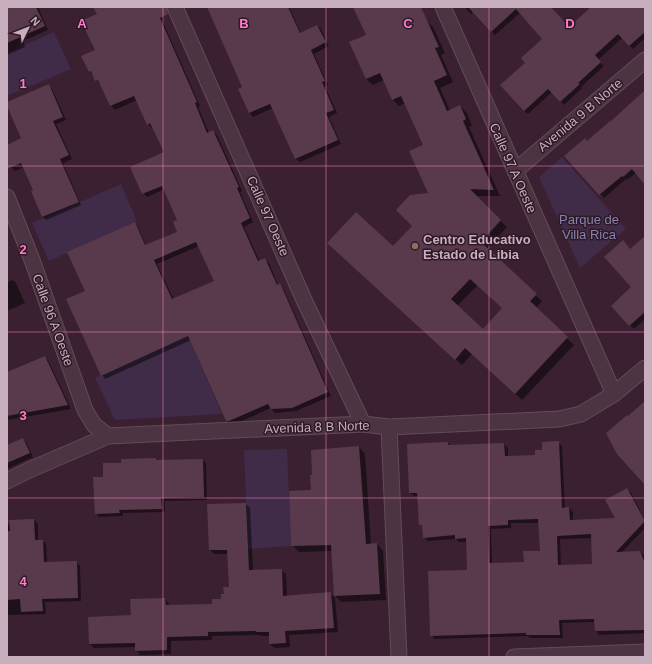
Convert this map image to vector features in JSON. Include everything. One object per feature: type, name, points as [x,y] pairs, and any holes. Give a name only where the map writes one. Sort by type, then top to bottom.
[{"type":"street","name":"Calle 97 Oeste","points":[[175,7],[304,300],[363,424]]},
{"type":"street","name":"Calle 97 A Oeste","points":[[443,7],[514,171],[614,394]]},
{"type":"street","name":"Avenida 9 B Norte","points":[[514,171],[645,60]]},
{"type":"street","name":"Calle 96 A Oeste","points":[[7,197],[32,260],[85,410],[94,425],[108,436]]},
{"type":"street","name":"Avenida 8 B Norte","points":[[7,481],[108,436],[363,424],[389,427],[559,419],[581,414],[614,394],[645,368]]},
{"type":"street","points":[[389,427],[399,657]]},
{"type":"street","points":[[514,657],[645,652]]},
{"type":"green space","points":[[54,32],[71,69],[7,96],[7,53]]},
{"type":"green space","name":"Parque de Villa Rica","points":[[562,157],[626,229],[580,268],[539,177]]},
{"type":"green space","points":[[121,184],[137,221],[49,261],[32,223]]},
{"type":"green space","points":[[188,336],[222,414],[115,420],[95,378]]},
{"type":"green space","points":[[287,449],[291,546],[248,549],[244,450]]},
{"type":"building","points":[[7,7],[36,7],[45,26],[7,43]]},
{"type":"building","points":[[93,7],[166,7],[168,14],[160,18],[197,102],[195,103],[207,133],[213,130],[239,187],[237,188],[250,218],[241,223],[258,261],[265,258],[277,285],[280,283],[328,392],[292,408],[271,409],[268,404],[226,421],[188,336],[101,376],[66,299],[85,291],[67,252],[135,222],[145,245],[177,232],[173,222],[177,220],[162,186],[142,194],[130,167],[164,152],[150,123],[147,125],[134,96],[110,106],[98,80],[95,81],[91,71],[89,72],[81,56],[95,50],[81,21],[97,14]],"holes":[[[196,242],[214,281],[172,299],[154,260]]]},
{"type":"building","points":[[207,7],[288,7],[300,33],[317,25],[326,42],[311,50],[325,81],[322,82],[334,110],[326,113],[338,140],[295,159],[270,104],[249,113],[238,89],[242,87]]},
{"type":"building","points":[[353,7],[421,7],[439,47],[435,48],[447,75],[434,81],[447,111],[460,105],[466,119],[463,121],[494,190],[470,189],[501,220],[481,242],[537,294],[530,301],[568,337],[515,394],[465,348],[455,360],[327,243],[356,212],[393,246],[412,226],[396,210],[410,195],[428,193],[409,151],[423,145],[401,96],[392,100],[380,73],[366,79],[349,42],[366,35]],"holes":[[[470,279],[502,308],[483,329],[451,299]]]},
{"type":"building","points":[[468,7],[551,7],[569,27],[591,7],[645,7],[645,32],[629,46],[618,34],[595,55],[601,62],[560,102],[548,89],[524,111],[500,85],[525,63],[521,58],[542,39],[516,9],[491,32]]},
{"type":"building","points":[[49,84],[63,117],[53,121],[69,155],[60,159],[79,202],[42,217],[31,191],[33,190],[21,163],[7,169],[7,145],[21,138],[7,106],[7,102]]},
{"type":"building","points":[[645,90],[645,185],[632,169],[599,195],[564,156],[585,138],[587,141]]},
{"type":"building","points":[[645,236],[645,312],[629,326],[611,306],[631,287],[604,257],[623,240],[630,249]]},
{"type":"building","points":[[45,356],[68,405],[7,416],[7,372]]},
{"type":"building","points":[[645,401],[645,485],[617,454],[606,433]]},
{"type":"building","points":[[23,438],[30,453],[7,463],[7,445]]},
{"type":"building","points":[[559,441],[562,508],[569,507],[570,520],[615,518],[605,500],[627,488],[645,521],[616,552],[640,551],[645,563],[645,630],[595,631],[594,619],[559,620],[560,635],[526,635],[526,633],[430,636],[428,571],[467,570],[466,538],[455,539],[455,535],[423,538],[422,525],[419,525],[417,493],[409,493],[407,444],[448,442],[448,445],[504,443],[505,456],[535,455],[535,450],[542,450],[542,442]],"holes":[[[538,519],[540,551],[523,551],[524,562],[489,563],[488,526],[508,525],[508,520]],[[591,534],[592,564],[558,565],[557,536]]]},
{"type":"building","points":[[359,446],[366,544],[377,543],[380,594],[334,596],[331,545],[291,546],[289,491],[311,490],[311,450]]},
{"type":"building","points":[[156,458],[156,460],[203,459],[204,497],[161,498],[162,509],[119,510],[120,513],[95,514],[93,477],[103,477],[103,463],[121,463],[121,459]]},
{"type":"building","points":[[246,503],[249,570],[282,569],[283,596],[331,592],[334,628],[285,631],[286,643],[269,644],[269,632],[256,631],[208,632],[208,636],[167,637],[167,650],[135,651],[135,643],[89,644],[88,617],[131,615],[130,599],[165,598],[166,605],[212,604],[212,599],[221,599],[221,594],[224,594],[223,587],[229,587],[227,550],[209,550],[207,504]]},
{"type":"building","points":[[34,519],[35,540],[43,540],[44,562],[77,561],[78,598],[42,599],[43,611],[21,612],[20,599],[7,600],[7,531],[10,531],[9,520]]},
{"type":"place","name":"Centro Educativo Estado de Libia","points":[[415,246]]}]
